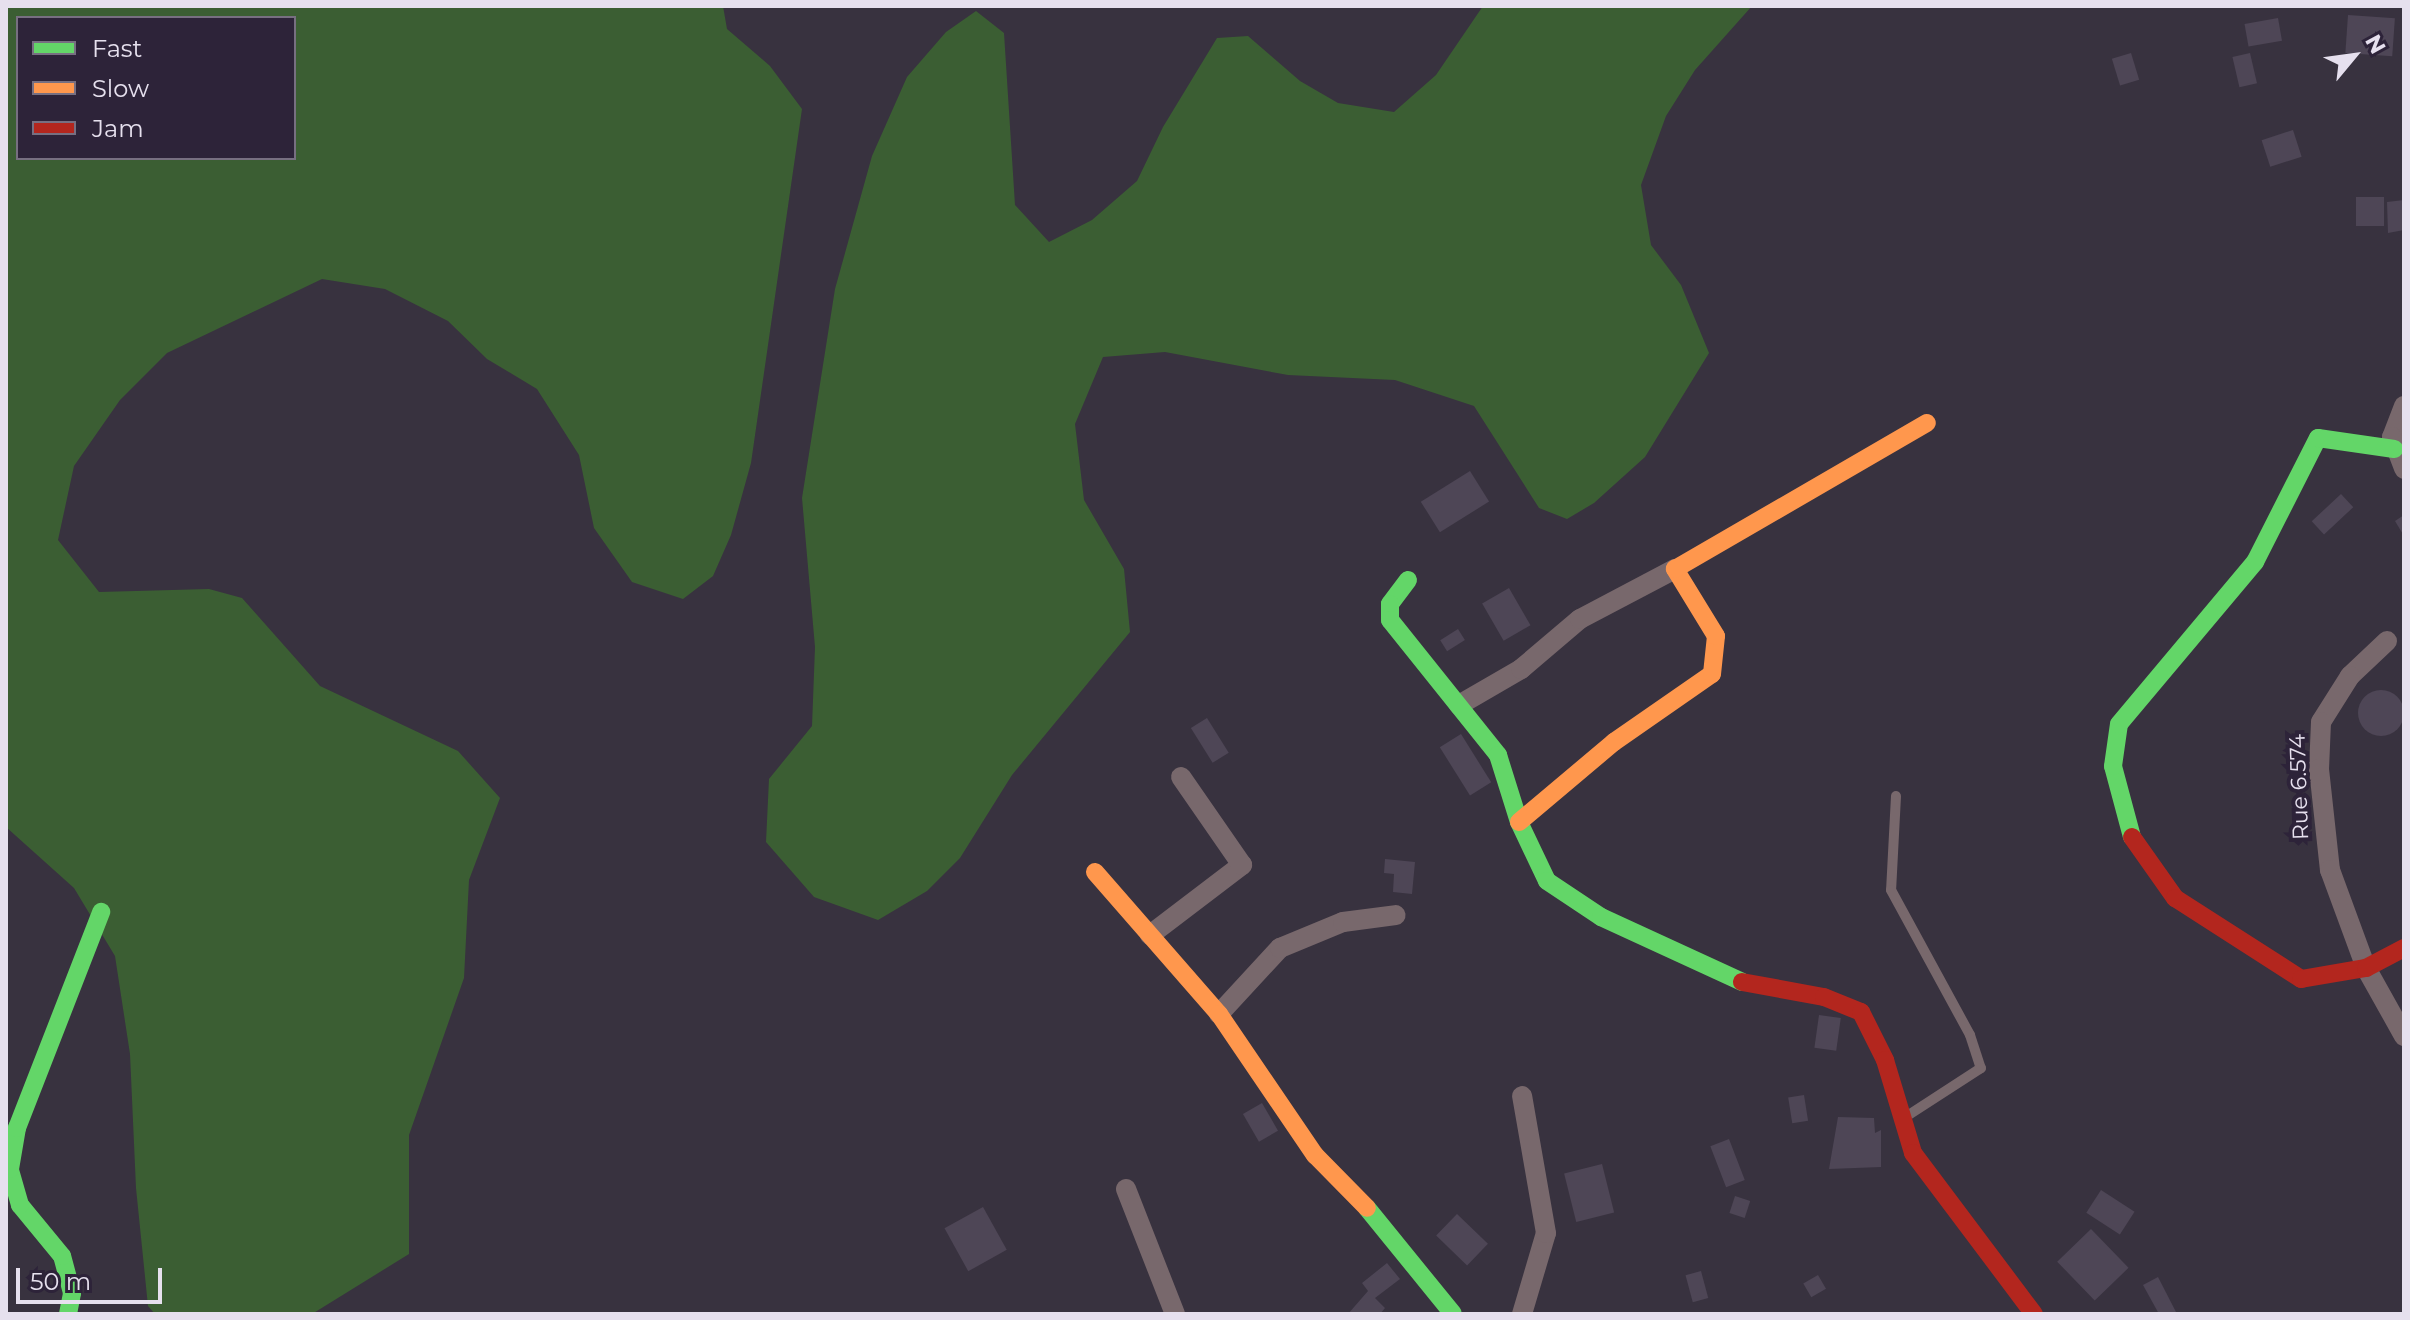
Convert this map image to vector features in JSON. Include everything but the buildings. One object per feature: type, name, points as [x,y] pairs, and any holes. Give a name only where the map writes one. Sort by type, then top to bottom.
[{"type":"street","points":[[2404,406],[2392,437],[2404,469]]},
{"type":"street","points":[[1459,705],[1521,669],[1580,619],[1675,569],[1927,423]]},
{"type":"street","points":[[2394,449],[2318,438],[2255,562],[2119,724],[2113,766],[2128,832],[2175,898],[2261,958],[2301,979],[2366,968],[2404,948]]},
{"type":"street","points":[[1519,822],[1614,742],[1712,674],[1716,636],[1675,569]]},
{"type":"street","points":[[1408,580],[1390,604],[1390,620],[1498,755],[1519,822],[1547,881],[1601,917],[1743,982],[1824,997],[1861,1012],[1885,1060],[1901,1119],[1932,1183],[2034,1314]]},
{"type":"street","name":"Rue 6.574","points":[[2387,641],[2350,676],[2321,722],[2321,825],[2330,870],[2366,968],[2404,1036]]},
{"type":"street","points":[[1150,935],[1242,865],[1181,777]]},
{"type":"street","points":[[1095,872],[1219,1014],[1315,1155],[1361,1201],[1453,1314]]},
{"type":"street","points":[[68,1314],[72,1293],[62,1256],[20,1205],[10,1169],[17,1128],[101,912]]},
{"type":"street","points":[[1219,1014],[1280,948],[1343,922],[1396,915]]},
{"type":"street","points":[[1522,1096],[1546,1233],[1522,1314]]},
{"type":"street","points":[[1126,1189],[1175,1314]]},
{"type":"lane","points":[[1896,796],[1891,890],[1970,1035],[1981,1068],[1901,1119]]},
{"type":"green space","points":[[6,6],[723,6],[727,29],[770,66],[802,109],[751,463],[731,535],[713,576],[683,599],[632,582],[594,528],[579,455],[537,389],[487,359],[448,321],[385,289],[322,279],[167,353],[120,400],[74,466],[58,540],[99,592],[209,589],[242,598],[320,686],[458,751],[500,798],[469,880],[464,978],[409,1135],[409,1254],[312,1314],[155,1314],[148,1306],[136,1188],[130,1054],[115,956],[74,888],[6,827]]},
{"type":"green space","points":[[1483,6],[1752,6],[1695,70],[1666,116],[1641,185],[1651,245],[1681,285],[1709,353],[1645,457],[1594,503],[1567,519],[1539,508],[1474,406],[1395,380],[1288,375],[1165,352],[1103,357],[1075,424],[1084,500],[1124,569],[1130,632],[1012,775],[960,858],[927,891],[878,920],[814,897],[766,842],[769,779],[812,726],[815,647],[802,498],[835,289],[872,156],[907,77],[946,32],[976,11],[1004,33],[1015,205],[1049,242],[1092,220],[1137,181],[1163,127],[1217,38],[1248,36],[1300,81],[1338,103],[1394,112],[1436,75]]},
{"type":"traffic: fast","points":[[2132,837],[2113,766],[2119,724],[2255,562],[2318,438],[2394,449]]},
{"type":"traffic: fast","points":[[1408,580],[1390,604],[1390,620],[1498,755],[1519,822],[1547,881],[1601,917],[1742,982]]},
{"type":"traffic: fast","points":[[68,1314],[72,1293],[62,1256],[20,1205],[10,1169],[17,1128],[101,912]]},
{"type":"traffic: fast","points":[[1367,1208],[1453,1314]]},
{"type":"traffic: slow","points":[[1519,822],[1614,742],[1712,674],[1716,636],[1675,569],[1927,423]]},
{"type":"traffic: slow","points":[[1095,872],[1219,1014],[1315,1155],[1367,1208]]},
{"type":"traffic: jam","points":[[2132,837],[2175,898],[2301,979],[2366,968],[2404,948]]},
{"type":"traffic: jam","points":[[1742,982],[1824,997],[1861,1012],[1885,1060],[1913,1153],[2034,1314]]}]
